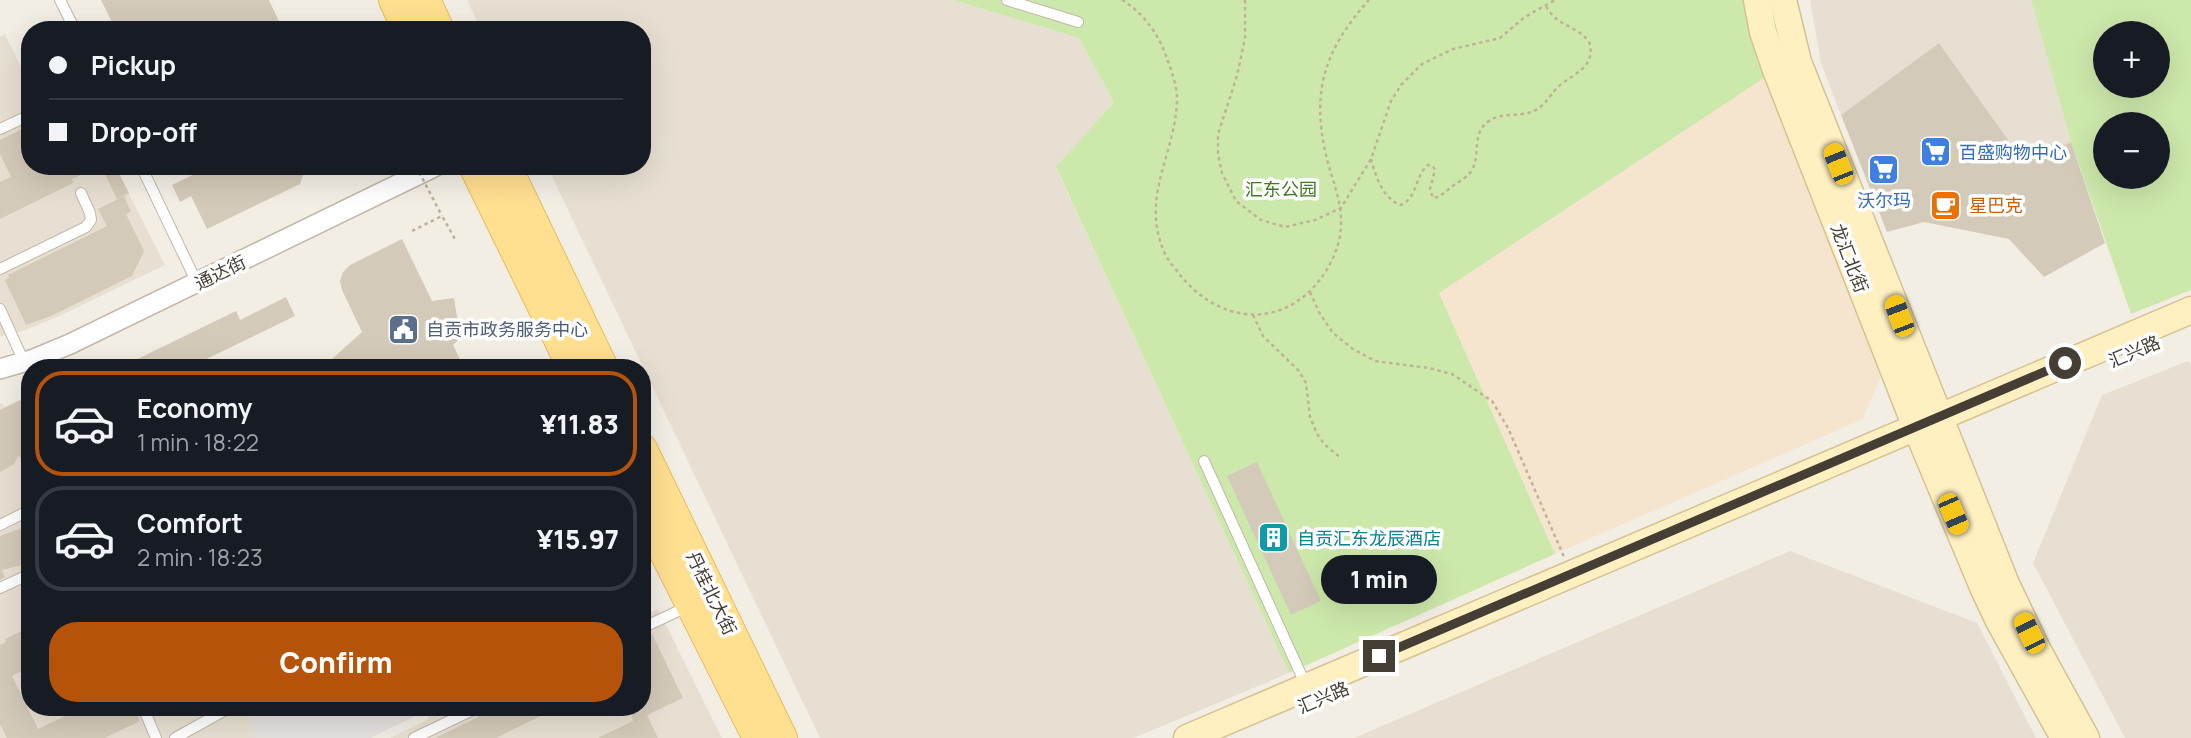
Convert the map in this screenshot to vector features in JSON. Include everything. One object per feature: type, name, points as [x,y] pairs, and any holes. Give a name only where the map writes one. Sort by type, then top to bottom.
[{"type":"main road","points":[[394,0],[404,21]]},
{"type":"main road","points":[[425,0],[435,21]]},
{"type":"main road","name":"龙汇北街","points":[[1757,0],[1762,32],[1776,70],[1931,429],[2037,649],[2086,738]]},
{"type":"main road","name":"龙汇北街","points":[[1783,0],[1798,62],[1999,621],[2064,738]]},
{"type":"main road","points":[[478,175],[569,359]]},
{"type":"main road","points":[[510,175],[599,359]]},
{"type":"main road","points":[[1187,738],[1310,694],[1571,574],[1931,429],[2191,310]]},
{"type":"main road","name":"汇兴路","points":[[1227,738],[1310,694],[1931,429],[2191,327]]},
{"type":"main road","name":"丹桂北大街","points":[[651,468],[782,738]]},
{"type":"main road","name":"丹桂北大街","points":[[651,525],[758,738]]},
{"type":"street","name":"通达街","points":[[32,359],[70,344],[418,175]]},
{"type":"street","name":"通达街","points":[[0,369],[21,363]]},
{"type":"lane","points":[[60,0],[70,21]]},
{"type":"lane","points":[[1007,0],[1078,22]]},
{"type":"lane","points":[[0,129],[21,119]]},
{"type":"lane","points":[[145,175],[197,283]]},
{"type":"lane","points":[[0,269],[86,227],[91,220],[90,213],[80,193]]},
{"type":"lane","points":[[0,309],[23,359]]},
{"type":"lane","points":[[1204,461],[1310,694]]},
{"type":"lane","points":[[0,524],[21,514]]},
{"type":"lane","points":[[0,589],[21,578]]},
{"type":"lane","points":[[651,624],[691,605]]},
{"type":"lane","points":[[147,716],[156,738]]},
{"type":"lane","points":[[175,738],[215,716]]},
{"type":"lane","points":[[414,738],[460,716]]},
{"type":"path","points":[[1122,0],[1148,23],[1162,46],[1177,95],[1175,121],[1154,204],[1158,231],[1166,255],[1184,280],[1204,299],[1224,309],[1247,315],[1273,313],[1300,301],[1332,262],[1340,239],[1340,208],[1338,188],[1326,158],[1319,97],[1335,43],[1369,0]]},
{"type":"path","points":[[1245,0],[1245,37],[1241,60],[1218,134],[1218,154],[1228,188],[1236,201],[1249,213],[1286,227],[1315,220],[1340,208],[1371,159],[1391,102],[1401,85],[1422,64],[1453,49],[1500,38],[1525,17],[1555,0]]},
{"type":"path","points":[[1371,159],[1381,187],[1400,205],[1409,200],[1428,165],[1435,170],[1430,189],[1433,198],[1463,180],[1474,167],[1477,138],[1485,125],[1500,116],[1535,111],[1545,104],[1558,87],[1575,77],[1590,58],[1589,42],[1577,31],[1554,18],[1546,6]]},
{"type":"path","points":[[421,175],[455,239]]},
{"type":"path","points":[[412,232],[442,216]]},
{"type":"path","points":[[1310,292],[1333,333],[1353,349],[1375,360],[1452,374],[1492,401],[1508,428],[1571,574]]},
{"type":"path","points":[[1253,315],[1263,336],[1299,371],[1306,383],[1310,417],[1317,433],[1325,446],[1341,458]]},
{"type":"shaded area","points":[[467,0],[953,0],[1079,38],[1114,102],[1056,168],[1289,673],[1134,738],[820,738],[651,384],[651,359],[639,359],[551,175],[651,175],[651,21],[477,21]]},
{"type":"shaded area","points":[[1810,0],[2031,0],[2071,142],[2024,162],[1939,43],[1841,115],[1821,63]]},
{"type":"shaded area","points":[[5,34],[21,67],[21,175],[120,175],[165,265],[57,317],[23,331],[0,336],[0,37]]},
{"type":"shaded area","points":[[1764,78],[1882,374],[1863,419],[1555,554],[1439,293]]},
{"type":"shaded area","points":[[2188,361],[2191,366],[2191,738],[2125,738],[2033,563],[2102,395]]},
{"type":"shaded area","points":[[21,400],[21,716],[254,716],[250,718],[255,738],[0,738],[0,404],[5,407]]},
{"type":"shaded area","points":[[1790,551],[1977,623],[2036,738],[1354,738]]},
{"type":"shaded area","points":[[658,609],[722,738],[390,738],[429,719],[428,716],[651,716],[651,612]]},
{"type":"shaded area","points":[[416,716],[370,738],[255,738],[250,718]]},
{"type":"green space","name":"汇东公园","points":[[953,0],[1746,0],[1764,78],[1439,293],[1555,554],[1289,673],[1056,167],[1114,102],[1079,38]]},
{"type":"green space","points":[[2031,0],[2191,0],[2191,290],[2131,314],[2071,142]]},
{"type":"building","points":[[101,0],[269,0],[279,21],[112,21]]},
{"type":"building","name":"百盛购物中心","points":[[1939,43],[2024,162],[2071,142],[2105,243],[2044,277],[2009,239],[1924,222],[1887,232],[1841,115]]},
{"type":"building","points":[[21,130],[21,175],[80,175],[72,179],[73,183],[0,219],[0,182],[11,177],[0,154],[0,140]]},
{"type":"building","points":[[105,175],[120,175],[129,193],[117,199]]},
{"type":"building","points":[[193,175],[303,175],[300,184],[207,229],[191,196],[180,202],[172,185]]},
{"type":"building","points":[[124,196],[131,212],[126,214],[144,251],[132,276],[51,316],[26,325],[5,280],[9,278],[8,275],[107,226],[98,209]]},
{"type":"building","name":"自贡市政务服务中心","points":[[402,239],[432,301],[454,298],[457,317],[469,330],[453,345],[460,359],[332,359],[362,332],[340,281],[343,272],[350,265]]},
{"type":"building","points":[[286,297],[295,316],[207,359],[137,359],[236,311],[240,320]]},
{"type":"building","points":[[21,400],[21,458],[18,456],[14,464],[0,472],[0,410]]},
{"type":"building","name":"自贡汇东龙辰酒店","points":[[1257,462],[1321,601],[1291,615],[1227,476]]},
{"type":"building","points":[[21,528],[21,565],[2,570],[5,577],[0,580],[0,536]]},
{"type":"building","points":[[21,631],[21,672],[12,676],[21,694],[21,716],[32,716],[38,729],[65,716],[138,716],[140,721],[105,738],[7,738],[0,724],[0,645],[6,642],[5,639]]},
{"type":"building","points":[[651,634],[683,698],[651,713]]},
{"type":"building","points":[[480,716],[541,716],[496,738],[435,738]]},
{"type":"building","points":[[632,716],[647,716],[658,738],[598,738],[633,721]]},
{"type":"place","name":"百盛购物中心","points":[[1936,152]]},
{"type":"place","name":"沃尔玛","points":[[1884,169]]},
{"type":"place","name":"星巴克","points":[[1946,205]]},
{"type":"place","name":"自贡市政务服务中心","points":[[403,329]]},
{"type":"place","name":"自贡汇东龙辰酒店","points":[[1274,538]]},
{"type":"route","points":[[1379,656],[2065,363]]}]
